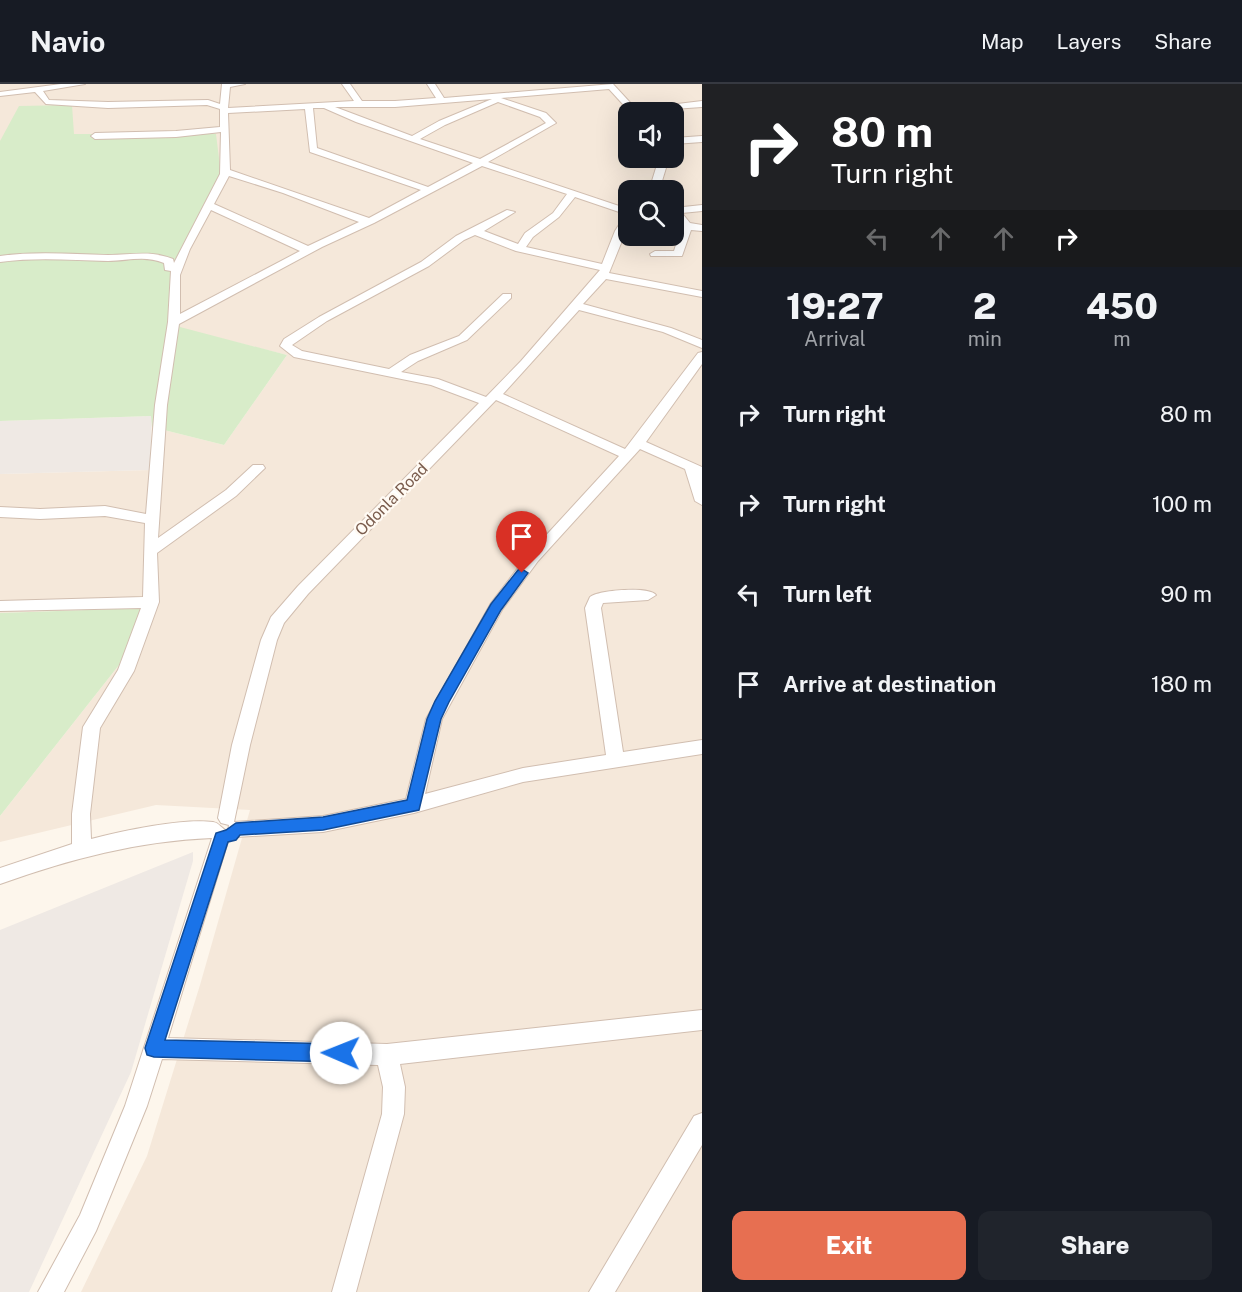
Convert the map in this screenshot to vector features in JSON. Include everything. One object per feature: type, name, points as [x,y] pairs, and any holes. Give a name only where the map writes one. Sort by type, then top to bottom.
[{"type":"street","points":[[0,94],[81,84]]},
{"type":"street","points":[[81,850],[81,814],[92,727],[126,671],[151,602],[152,520],[161,405],[174,322],[175,275],[185,249],[225,172],[226,137],[223,109],[226,85],[241,84]]},
{"type":"street","points":[[346,84],[360,104]]},
{"type":"street","points":[[431,84],[441,99]]},
{"type":"street","points":[[512,84],[522,94]]},
{"type":"street","points":[[412,139],[493,100],[522,94],[609,86],[624,102]]},
{"type":"street","points":[[37,89],[46,102],[192,104],[223,109],[395,104],[476,98],[507,104],[543,115],[551,120],[552,123],[480,163],[370,221],[307,250],[174,322]]},
{"type":"street","points":[[684,106],[702,104]]},
{"type":"street","points":[[326,105],[351,119],[393,130],[480,163],[618,209]]},
{"type":"street","points":[[308,106],[311,112],[309,125],[313,150],[429,190]]},
{"type":"street","points":[[95,136],[176,134],[224,129]]},
{"type":"street","points":[[684,140],[702,139]]},
{"type":"street","points":[[225,172],[286,191],[358,219],[370,221]]},
{"type":"street","points":[[520,249],[529,235],[556,215],[572,194]]},
{"type":"street","points":[[209,206],[307,250]]},
{"type":"street","points":[[684,211],[702,208]]},
{"type":"street","points":[[510,212],[460,238],[425,264],[323,319],[288,341],[286,346],[298,354],[434,382],[491,399],[696,470],[702,501]]},
{"type":"street","points":[[684,222],[687,226],[702,228]]},
{"type":"street","points":[[655,254],[678,254],[687,226]]},
{"type":"street","points":[[475,231],[520,249],[702,294]]},
{"type":"street","name":"Odonla Road","points":[[50,1292],[88,1223],[136,1106],[225,829],[241,745],[269,640],[277,621],[323,569],[491,399],[577,306],[604,271],[618,236]]},
{"type":"street","points":[[0,259],[30,255],[111,258],[156,255],[169,261],[170,268],[177,268]]},
{"type":"street","points":[[391,373],[414,358],[463,338],[507,296]]},
{"type":"street","points":[[577,306],[667,330],[702,344]]},
{"type":"street","points":[[414,805],[434,719],[496,607],[533,558],[633,449],[702,356]]},
{"type":"street","points":[[150,551],[231,493],[258,468]]},
{"type":"street","points":[[0,512],[40,514],[105,511],[152,520]]},
{"type":"street","points":[[616,761],[593,608],[595,601],[599,598],[648,595]]},
{"type":"street","points":[[0,606],[151,602]]},
{"type":"street","points":[[0,876],[81,850],[136,838],[189,830],[323,824],[414,805],[524,775],[702,747]]},
{"type":"street","points":[[154,1048],[387,1055],[702,1020]]},
{"type":"street","points":[[344,1292],[393,1114],[394,1087],[387,1055]]},
{"type":"street","points":[[601,1292],[702,1124]]},
{"type":"shaded area","points":[[0,84],[702,84],[702,1292],[81,1292],[147,1156],[200,985],[250,810],[156,805],[0,842],[0,816],[119,665],[143,608],[0,613],[0,474],[150,470],[152,427],[224,445],[287,355],[180,328],[177,278],[216,134],[74,134],[0,141]]},
{"type":"shaded area","points":[[152,416],[150,470],[0,474],[0,421]]},
{"type":"shaded area","points":[[193,852],[193,861],[131,1072],[29,1292],[0,1292],[0,930]]},
{"type":"green space","points":[[72,105],[74,134],[216,134],[221,174],[177,278],[180,327],[287,355],[224,445],[152,427],[151,416],[0,421],[0,141],[19,106]]},
{"type":"green space","points":[[144,608],[119,665],[0,816],[0,613]]},
{"type":"route","points":[[341,1053],[154,1048],[222,837],[231,835],[236,829],[288,828],[323,824],[414,805],[426,748],[442,701],[496,607],[522,573]]}]
